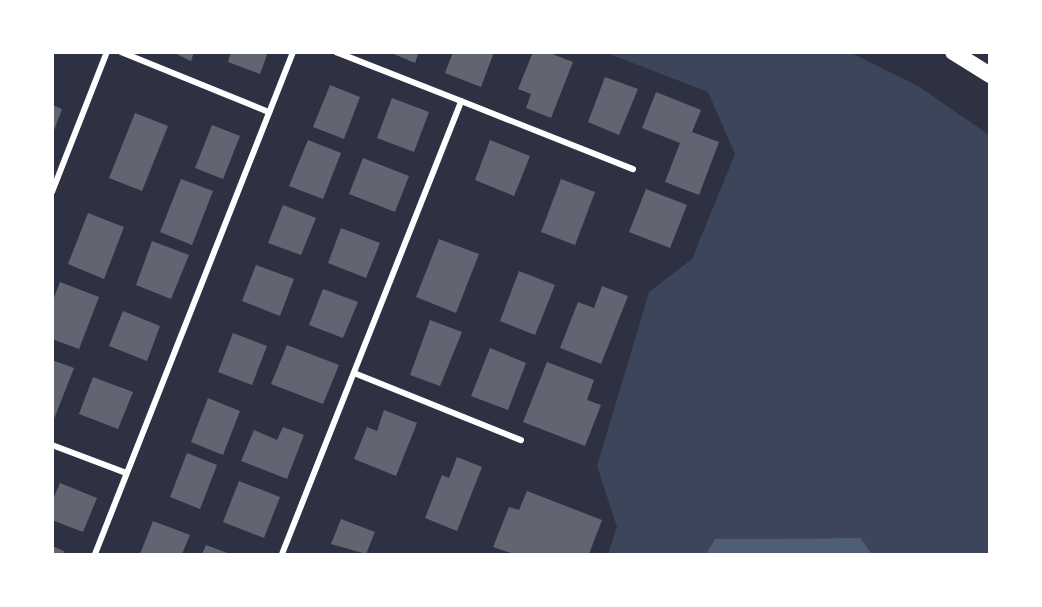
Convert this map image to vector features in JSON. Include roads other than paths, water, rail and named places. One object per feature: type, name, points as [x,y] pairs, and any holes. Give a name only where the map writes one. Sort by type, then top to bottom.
[{"type":"highway","points":[[953,52],[990,75]]},
{"type":"street","points":[[52,192],[107,52]]},
{"type":"street","points":[[121,52],[269,112]]},
{"type":"street","points":[[95,555],[294,52]]},
{"type":"street","points":[[336,52],[633,169]]},
{"type":"street","points":[[282,555],[461,101]]},
{"type":"street","points":[[354,374],[521,440]]},
{"type":"street","points":[[52,445],[126,473]]}]
